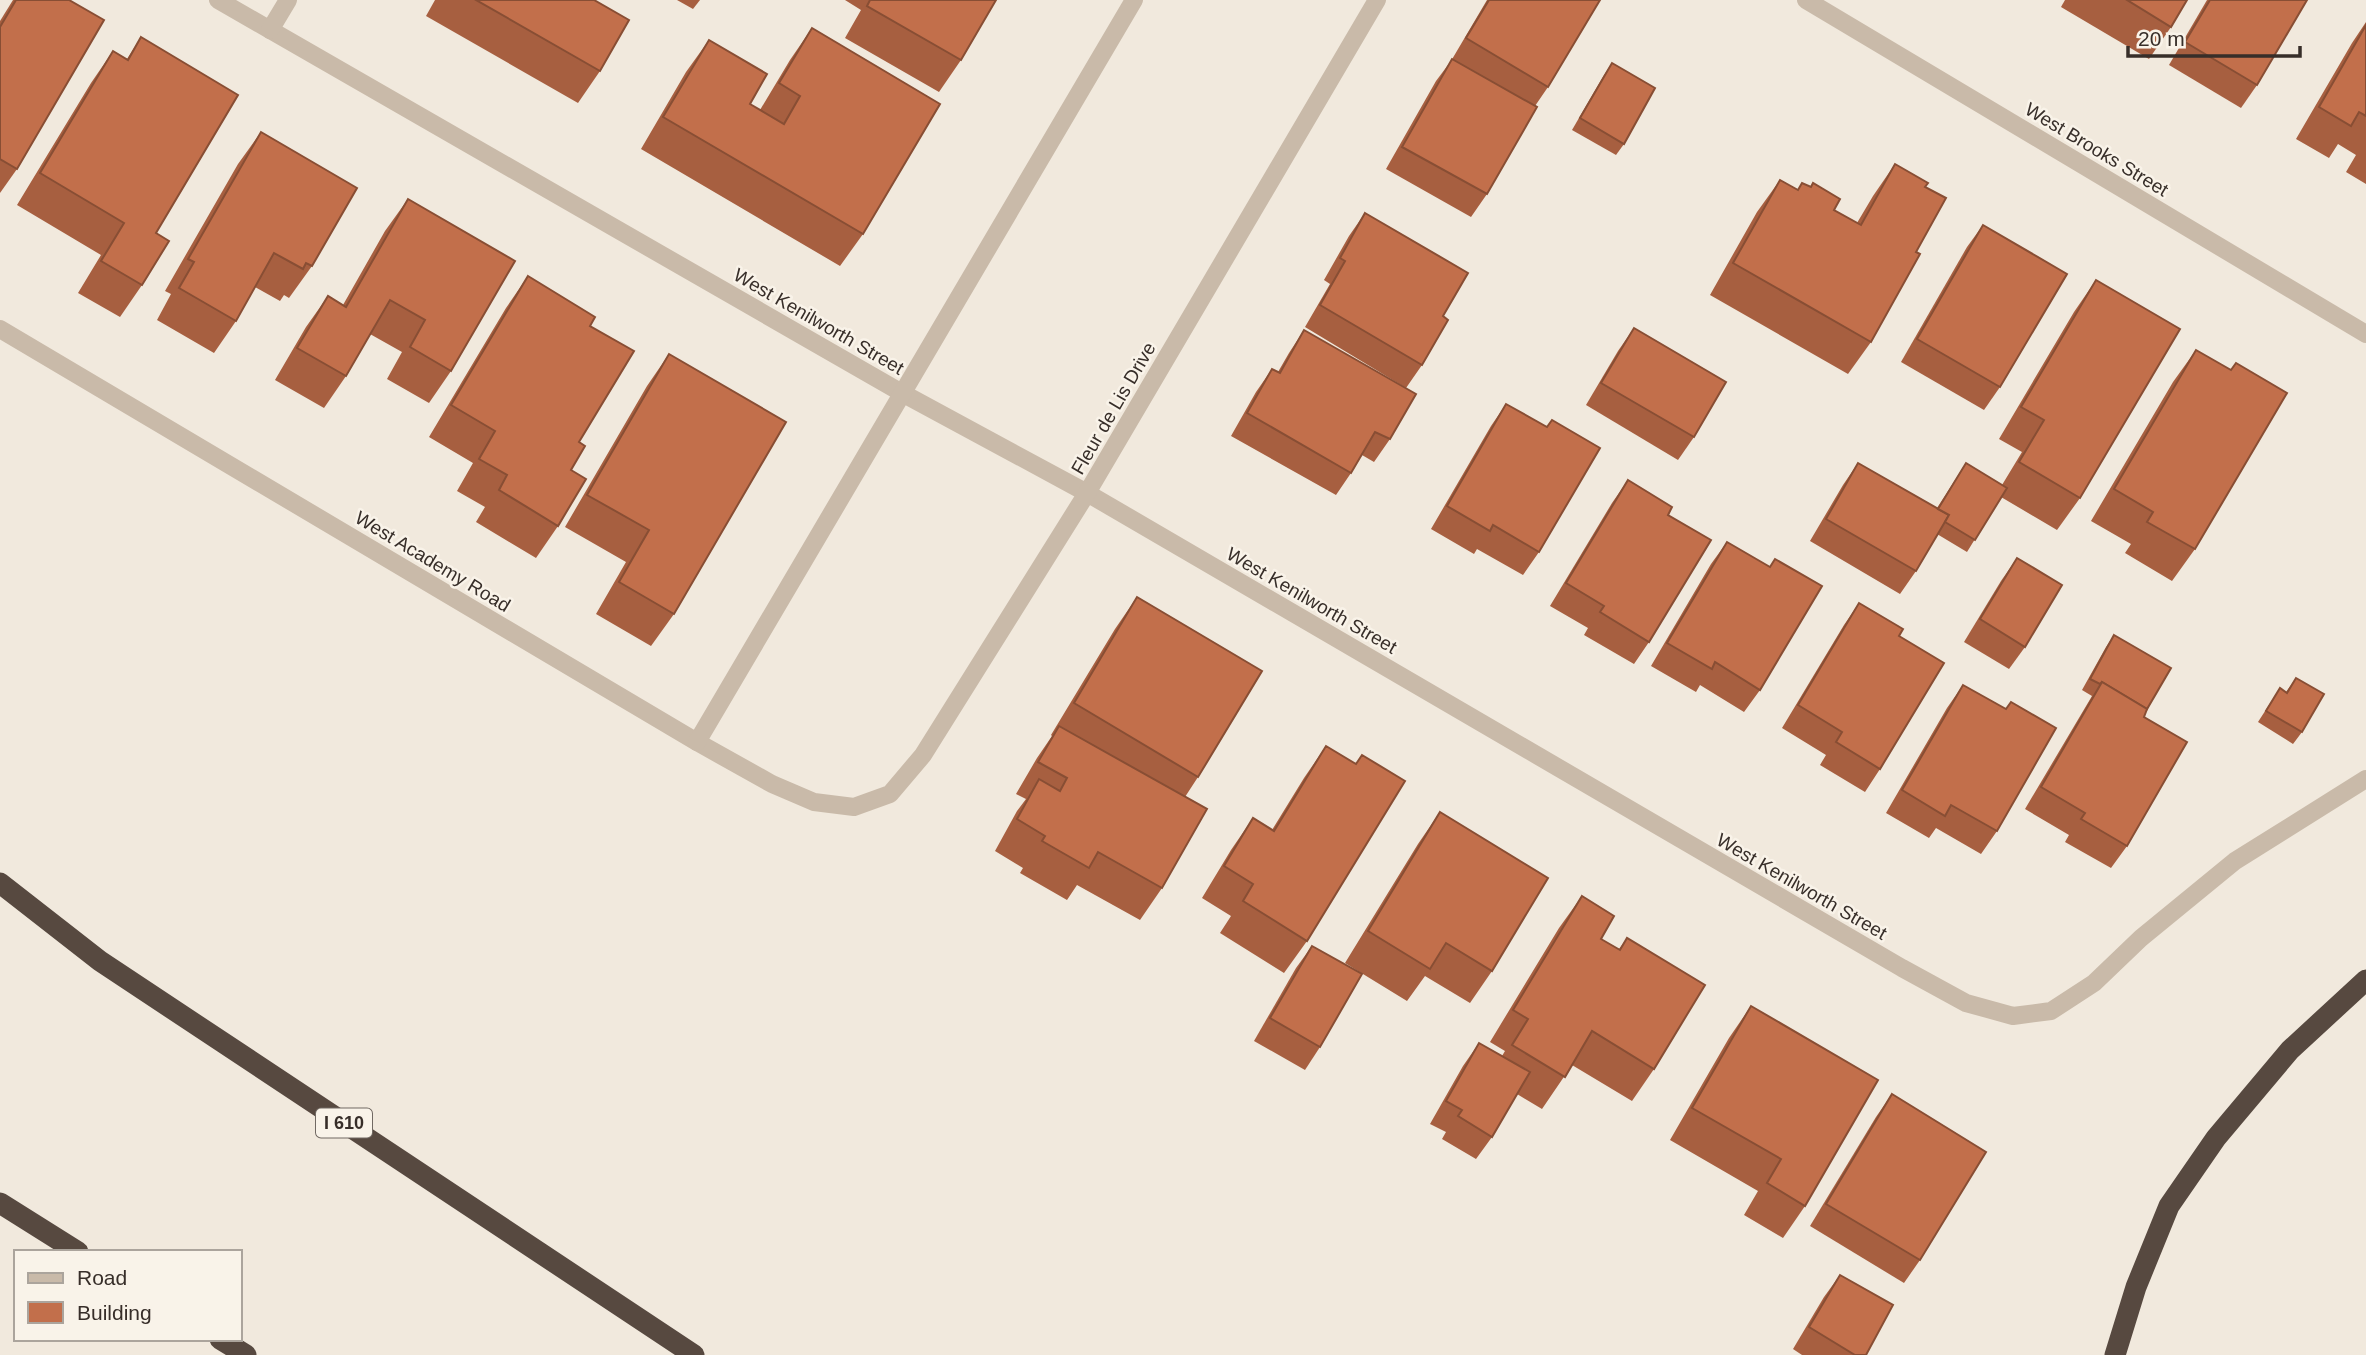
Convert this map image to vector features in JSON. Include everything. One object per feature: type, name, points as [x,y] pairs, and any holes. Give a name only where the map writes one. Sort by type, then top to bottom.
[{"type":"highway","name":"I 610","points":[[0,883],[100,961],[694,1355]]},
{"type":"highway","points":[[2115,1355],[2136,1287],[2169,1206],[2216,1138],[2290,1050],[2366,980]]},
{"type":"highway","points":[[0,1203],[75,1250]]},
{"type":"highway","points":[[223,1341],[246,1355]]},
{"type":"street","name":"West Kenilworth Street","points":[[218,0],[902,393],[1087,494],[1966,1003],[2013,1017],[2051,1011],[2094,983],[2141,938],[2235,861],[2366,779]]},
{"type":"street","points":[[270,30],[288,0]]},
{"type":"street","points":[[697,742],[1134,0]]},
{"type":"street","name":"Fleur de Lis Drive","points":[[854,807],[890,793],[923,755],[1087,494],[1377,0]]},
{"type":"street","name":"West Brooks Street","points":[[1806,0],[2366,334]]},
{"type":"street","name":"West Academy Road","points":[[0,329],[772,784],[814,802],[854,807]]},
{"type":"building","points":[[16,0],[69,0],[104,20],[17,169],[0,159],[0,27]]},
{"type":"building","points":[[476,0],[594,0],[629,20],[600,71]]},
{"type":"building","points":[[870,0],[996,0],[961,60],[867,6]]},
{"type":"building","points":[[1489,0],[1600,0],[1548,87],[1466,38]]},
{"type":"building","points":[[2127,0],[2187,0],[2171,27]]},
{"type":"building","points":[[2210,0],[2307,0],[2257,85],[2185,42]]},
{"type":"building","points":[[2366,25],[2366,116],[2359,112],[2351,126],[2319,107]]},
{"type":"building","points":[[812,28],[940,104],[863,234],[663,117],[709,40],[767,74],[750,104],[784,124],[800,96],[779,83]]},
{"type":"building","points":[[141,37],[238,95],[156,233],[169,241],[142,285],[101,261],[124,223],[40,173],[113,51],[128,60]]},
{"type":"building","points":[[1452,59],[1537,107],[1487,194],[1402,147]]},
{"type":"building","points":[[1612,63],[1655,88],[1624,144],[1580,118]]},
{"type":"building","points":[[261,132],[357,188],[312,266],[306,263],[303,269],[274,253],[236,321],[179,288],[194,262],[188,259]]},
{"type":"building","points":[[1895,164],[1928,183],[1925,187],[1946,198],[1916,252],[1920,254],[1871,342],[1733,263],[1780,180],[1798,190],[1802,183],[1811,187],[1813,183],[1840,199],[1834,210],[1861,225]]},
{"type":"building","points":[[408,199],[515,261],[451,371],[410,347],[425,320],[390,300],[346,376],[297,348],[328,296],[346,307]]},
{"type":"building","points":[[1365,213],[1468,273],[1443,316],[1448,320],[1422,365],[1320,305],[1345,261],[1340,258]]},
{"type":"building","points":[[1983,225],[2067,274],[2000,387],[1917,339]]},
{"type":"building","points":[[528,276],[595,317],[590,326],[634,351],[579,442],[585,446],[571,470],[586,479],[558,526],[499,490],[507,475],[479,459],[495,431],[451,405]]},
{"type":"building","points":[[2096,280],[2180,329],[2080,498],[2019,462],[2044,420],[2021,407]]},
{"type":"building","points":[[1634,328],[1726,382],[1694,437],[1601,383]]},
{"type":"building","points":[[1304,330],[1416,394],[1390,439],[1375,432],[1351,473],[1247,413],[1272,369],[1280,373]]},
{"type":"building","points":[[2196,350],[2231,370],[2236,363],[2287,393],[2195,549],[2147,522],[2153,512],[2114,489]]},
{"type":"building","points":[[669,354],[786,422],[674,614],[619,582],[649,530],[587,495]]},
{"type":"building","points":[[1506,404],[1547,427],[1552,420],[1600,448],[1539,552],[1493,525],[1490,531],[1447,506]]},
{"type":"building","points":[[1858,463],[1949,515],[1916,571],[1826,519]]},
{"type":"building","points":[[1966,463],[2007,488],[1975,540],[1945,522],[1949,515],[1938,509]]},
{"type":"building","points":[[1628,480],[1672,507],[1668,515],[1711,540],[1649,642],[1600,612],[1604,606],[1566,583]]},
{"type":"building","points":[[1727,542],[1770,567],[1775,559],[1822,586],[1760,690],[1715,662],[1712,669],[1667,643]]},
{"type":"building","points":[[2017,558],[2062,585],[2025,647],[1980,619]]},
{"type":"building","points":[[1137,597],[1262,671],[1198,777],[1074,703]]},
{"type":"building","points":[[1859,603],[1903,629],[1899,636],[1944,663],[1880,769],[1836,742],[1842,732],[1798,705]]},
{"type":"building","points":[[2114,635],[2171,668],[2147,709],[2102,682],[2100,684],[2090,679]]},
{"type":"building","points":[[2296,678],[2324,694],[2302,732],[2266,711],[2280,688],[2287,693]]},
{"type":"building","points":[[2102,682],[2147,709],[2144,717],[2187,742],[2127,846],[2081,819],[2085,813],[2041,787]]},
{"type":"building","points":[[1963,685],[2006,709],[2011,702],[2056,728],[1997,831],[1951,805],[1945,816],[1902,790]]},
{"type":"building","points":[[1059,726],[1207,809],[1162,888],[1098,852],[1089,868],[1042,841],[1045,836],[1017,819],[1039,779],[1060,791],[1067,778],[1038,762]]},
{"type":"building","points":[[1326,746],[1356,764],[1362,755],[1405,781],[1307,941],[1243,901],[1253,884],[1224,866],[1253,818],[1274,831]]},
{"type":"building","points":[[1440,812],[1548,878],[1492,971],[1446,943],[1430,969],[1368,931]]},
{"type":"building","points":[[1582,896],[1614,916],[1601,939],[1620,950],[1627,938],[1705,985],[1654,1069],[1592,1031],[1565,1077],[1512,1045],[1528,1019],[1513,1010]]},
{"type":"building","points":[[1312,946],[1362,974],[1320,1047],[1270,1018]]},
{"type":"building","points":[[1751,1006],[1878,1080],[1805,1206],[1767,1183],[1781,1159],[1692,1108]]},
{"type":"building","points":[[1479,1043],[1530,1072],[1492,1137],[1458,1116],[1462,1110],[1446,1101]]},
{"type":"building","points":[[1892,1094],[1986,1152],[1920,1260],[1826,1204]]},
{"type":"building","points":[[1840,1275],[1893,1305],[1866,1355],[1855,1355],[1809,1327]]}]
